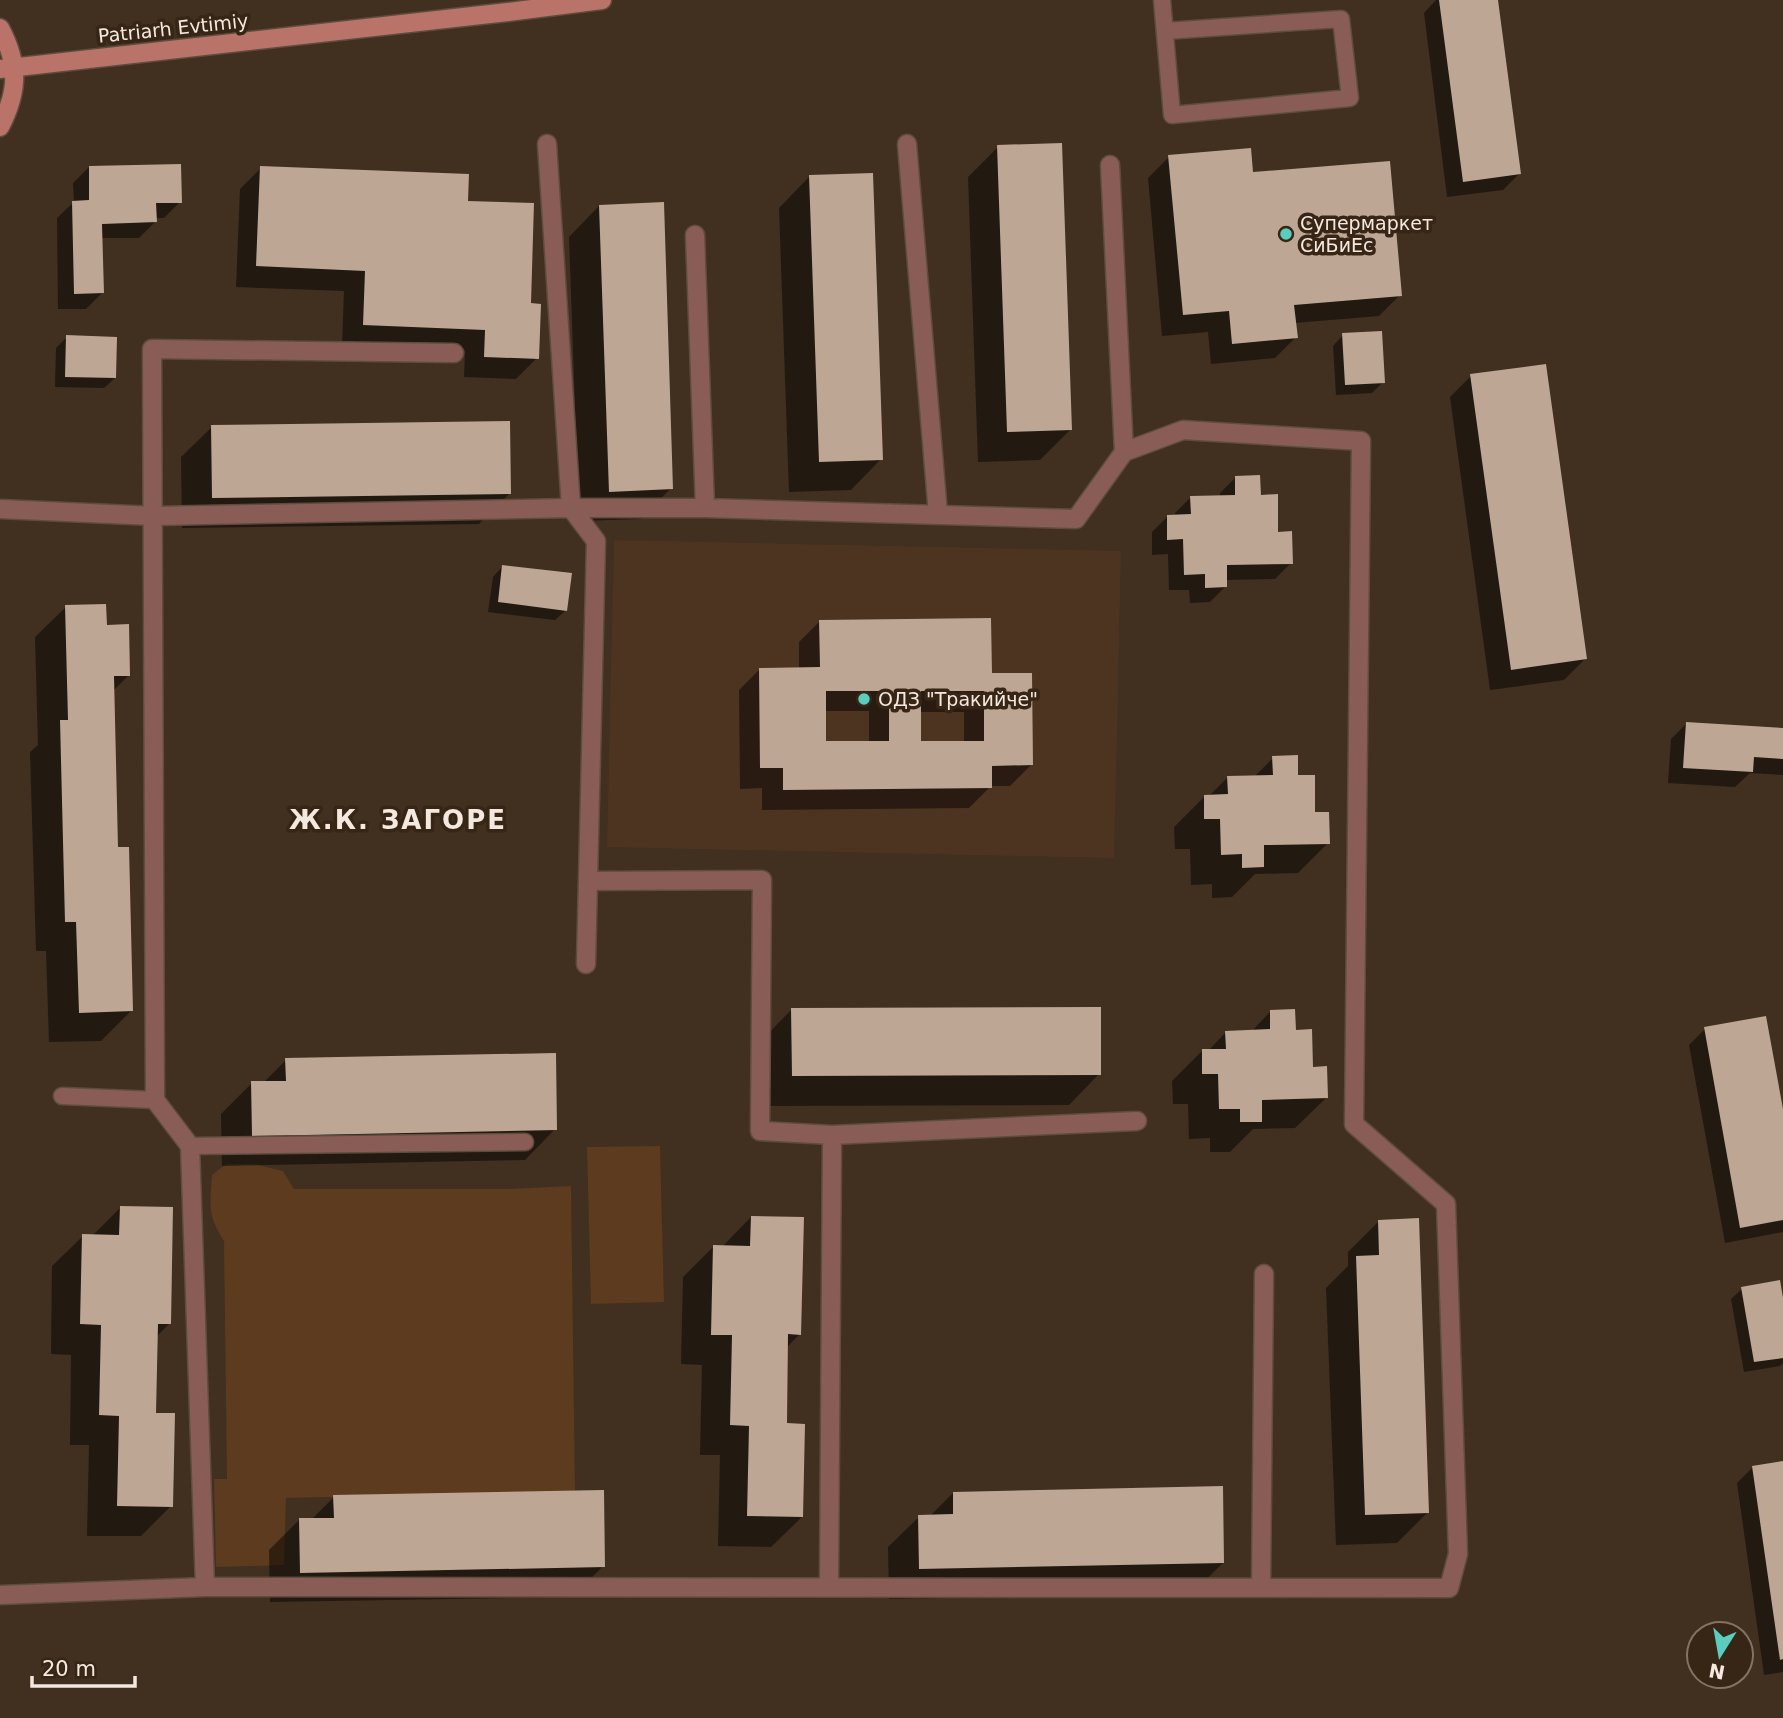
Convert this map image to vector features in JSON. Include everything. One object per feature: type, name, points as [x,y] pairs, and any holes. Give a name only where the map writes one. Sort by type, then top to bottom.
[{"type":"main road","name":"Patriarh Evtimiy","points":[[7,68],[602,0]]},
{"type":"main road","points":[[0,28],[9,46],[7,68],[14,88],[10,108],[0,127]]},
{"type":"street","points":[[547,144],[571,508],[596,541],[586,964]]},
{"type":"street","points":[[907,144],[938,514]]},
{"type":"street","points":[[1110,165],[1124,452]]},
{"type":"street","points":[[695,235],[705,508]]},
{"type":"street","points":[[205,1587],[190,1146],[155,1100],[152,349],[454,353]]},
{"type":"street","points":[[0,509],[154,516],[705,508],[1076,519],[1124,452],[1183,430],[1361,441],[1354,1124],[1446,1204],[1458,1554],[1449,1588],[205,1587],[0,1595]]},
{"type":"street","points":[[588,881],[762,880],[760,1131],[832,1135],[1138,1121]]},
{"type":"street","points":[[829,1587],[832,1135]]},
{"type":"street","points":[[1261,1587],[1264,1274]]},
{"type":"lane","points":[[1162,0],[1172,115],[1350,97],[1341,19],[1165,31]]},
{"type":"lane","points":[[62,1096],[155,1100]]},
{"type":"lane","points":[[190,1146],[525,1142]]},
{"type":"shaded area","name":"ОДЗ \"Тракийче\"","points":[[614,540],[1121,551],[1114,858],[607,847]]},
{"type":"shaded area","points":[[660,1146],[664,1302],[591,1304],[587,1147]]},
{"type":"shaded area","points":[[226,1164],[254,1164],[283,1171],[294,1189],[509,1189],[571,1186],[575,1491],[286,1498],[284,1565],[216,1567],[214,1479],[227,1479],[224,1241],[212,1217],[210,1202],[212,1175]]},
{"type":"building","points":[[1439,0],[1498,0],[1521,174],[1463,182]]},
{"type":"building","points":[[1062,143],[1072,430],[1007,432],[997,145]]},
{"type":"building","name":"Супермаркет СиБиЕс","points":[[1251,148],[1253,172],[1390,161],[1402,296],[1294,305],[1298,338],[1232,344],[1229,311],[1183,315],[1168,155]]},
{"type":"building","points":[[181,164],[182,203],[156,203],[157,222],[102,224],[104,293],[74,294],[72,201],[89,200],[89,166]]},
{"type":"building","points":[[260,166],[469,174],[468,201],[534,203],[531,303],[541,304],[539,359],[484,357],[485,330],[363,325],[365,271],[256,266]]},
{"type":"building","points":[[873,173],[883,460],[819,462],[809,175]]},
{"type":"building","points":[[664,202],[673,489],[609,492],[599,205]]},
{"type":"building","points":[[1382,331],[1385,383],[1345,385],[1342,333]]},
{"type":"building","points":[[66,335],[117,337],[116,378],[65,377]]},
{"type":"building","points":[[1546,364],[1587,659],[1511,670],[1470,374]]},
{"type":"building","points":[[510,421],[511,494],[212,498],[211,425]]},
{"type":"building","points":[[1260,475],[1261,495],[1278,494],[1278,532],[1292,531],[1293,564],[1227,565],[1227,587],[1205,588],[1205,574],[1184,575],[1183,539],[1167,540],[1167,515],[1191,514],[1190,496],[1235,495],[1235,476]]},
{"type":"building","points":[[502,565],[572,573],[567,611],[498,602]]},
{"type":"building","points":[[106,604],[107,625],[129,624],[130,676],[114,676],[118,847],[129,847],[133,1011],[79,1013],[76,922],[65,922],[60,720],[68,720],[65,605]]},
{"type":"building","points":[[991,618],[992,673],[1032,673],[1033,765],[992,766],[992,788],[783,790],[783,768],[760,768],[759,668],[820,667],[819,620]],"holes":[[[826,691],[889,691],[889,741],[826,741]],[[921,691],[984,691],[984,741],[921,741]]]},
{"type":"building","points":[[1686,722],[1783,728],[1783,759],[1754,757],[1753,772],[1683,768]]},
{"type":"building","points":[[1298,755],[1298,775],[1315,775],[1315,812],[1329,812],[1330,844],[1264,845],[1264,867],[1242,868],[1242,854],[1221,855],[1220,819],[1204,819],[1204,795],[1228,794],[1227,776],[1273,775],[1272,756]]},
{"type":"building","points":[[1101,1007],[1101,1075],[792,1076],[791,1008]]},
{"type":"building","points":[[1295,1009],[1296,1030],[1312,1029],[1313,1067],[1327,1066],[1328,1098],[1262,1100],[1262,1122],[1240,1122],[1240,1109],[1219,1109],[1218,1074],[1202,1074],[1202,1049],[1226,1049],[1225,1031],[1270,1029],[1270,1010]]},
{"type":"building","points":[[1766,1016],[1783,1109],[1783,1220],[1740,1228],[1704,1027]]},
{"type":"building","points":[[556,1053],[557,1130],[252,1136],[251,1081],[286,1081],[285,1058]]},
{"type":"building","points":[[120,1206],[173,1207],[171,1324],[158,1324],[156,1413],[175,1413],[173,1507],[117,1506],[119,1416],[99,1415],[101,1325],[80,1324],[82,1234],[119,1235]]},
{"type":"building","points":[[751,1216],[804,1217],[801,1335],[788,1334],[787,1423],[805,1424],[803,1517],[747,1516],[749,1426],[730,1425],[732,1335],[711,1335],[713,1245],[750,1246]]},
{"type":"building","points":[[1419,1218],[1429,1513],[1365,1515],[1356,1256],[1379,1255],[1378,1220]]},
{"type":"building","points":[[1780,1280],[1783,1298],[1783,1358],[1754,1362],[1741,1287]]},
{"type":"building","points":[[1783,1461],[1783,1659],[1780,1660],[1752,1466]]},
{"type":"building","points":[[1223,1486],[1224,1563],[919,1569],[918,1515],[953,1514],[953,1492]]},
{"type":"building","points":[[604,1490],[605,1567],[300,1573],[299,1518],[334,1518],[333,1495]]},
{"type":"place","name":"Супермаркет СиБиЕс","points":[[1286,234]]},
{"type":"place","name":"ОДЗ \"Тракийче\"","points":[[864,699]]},
{"type":"district","name":"Ж.К. ЗАГОРE","points":[[398,820]]}]
